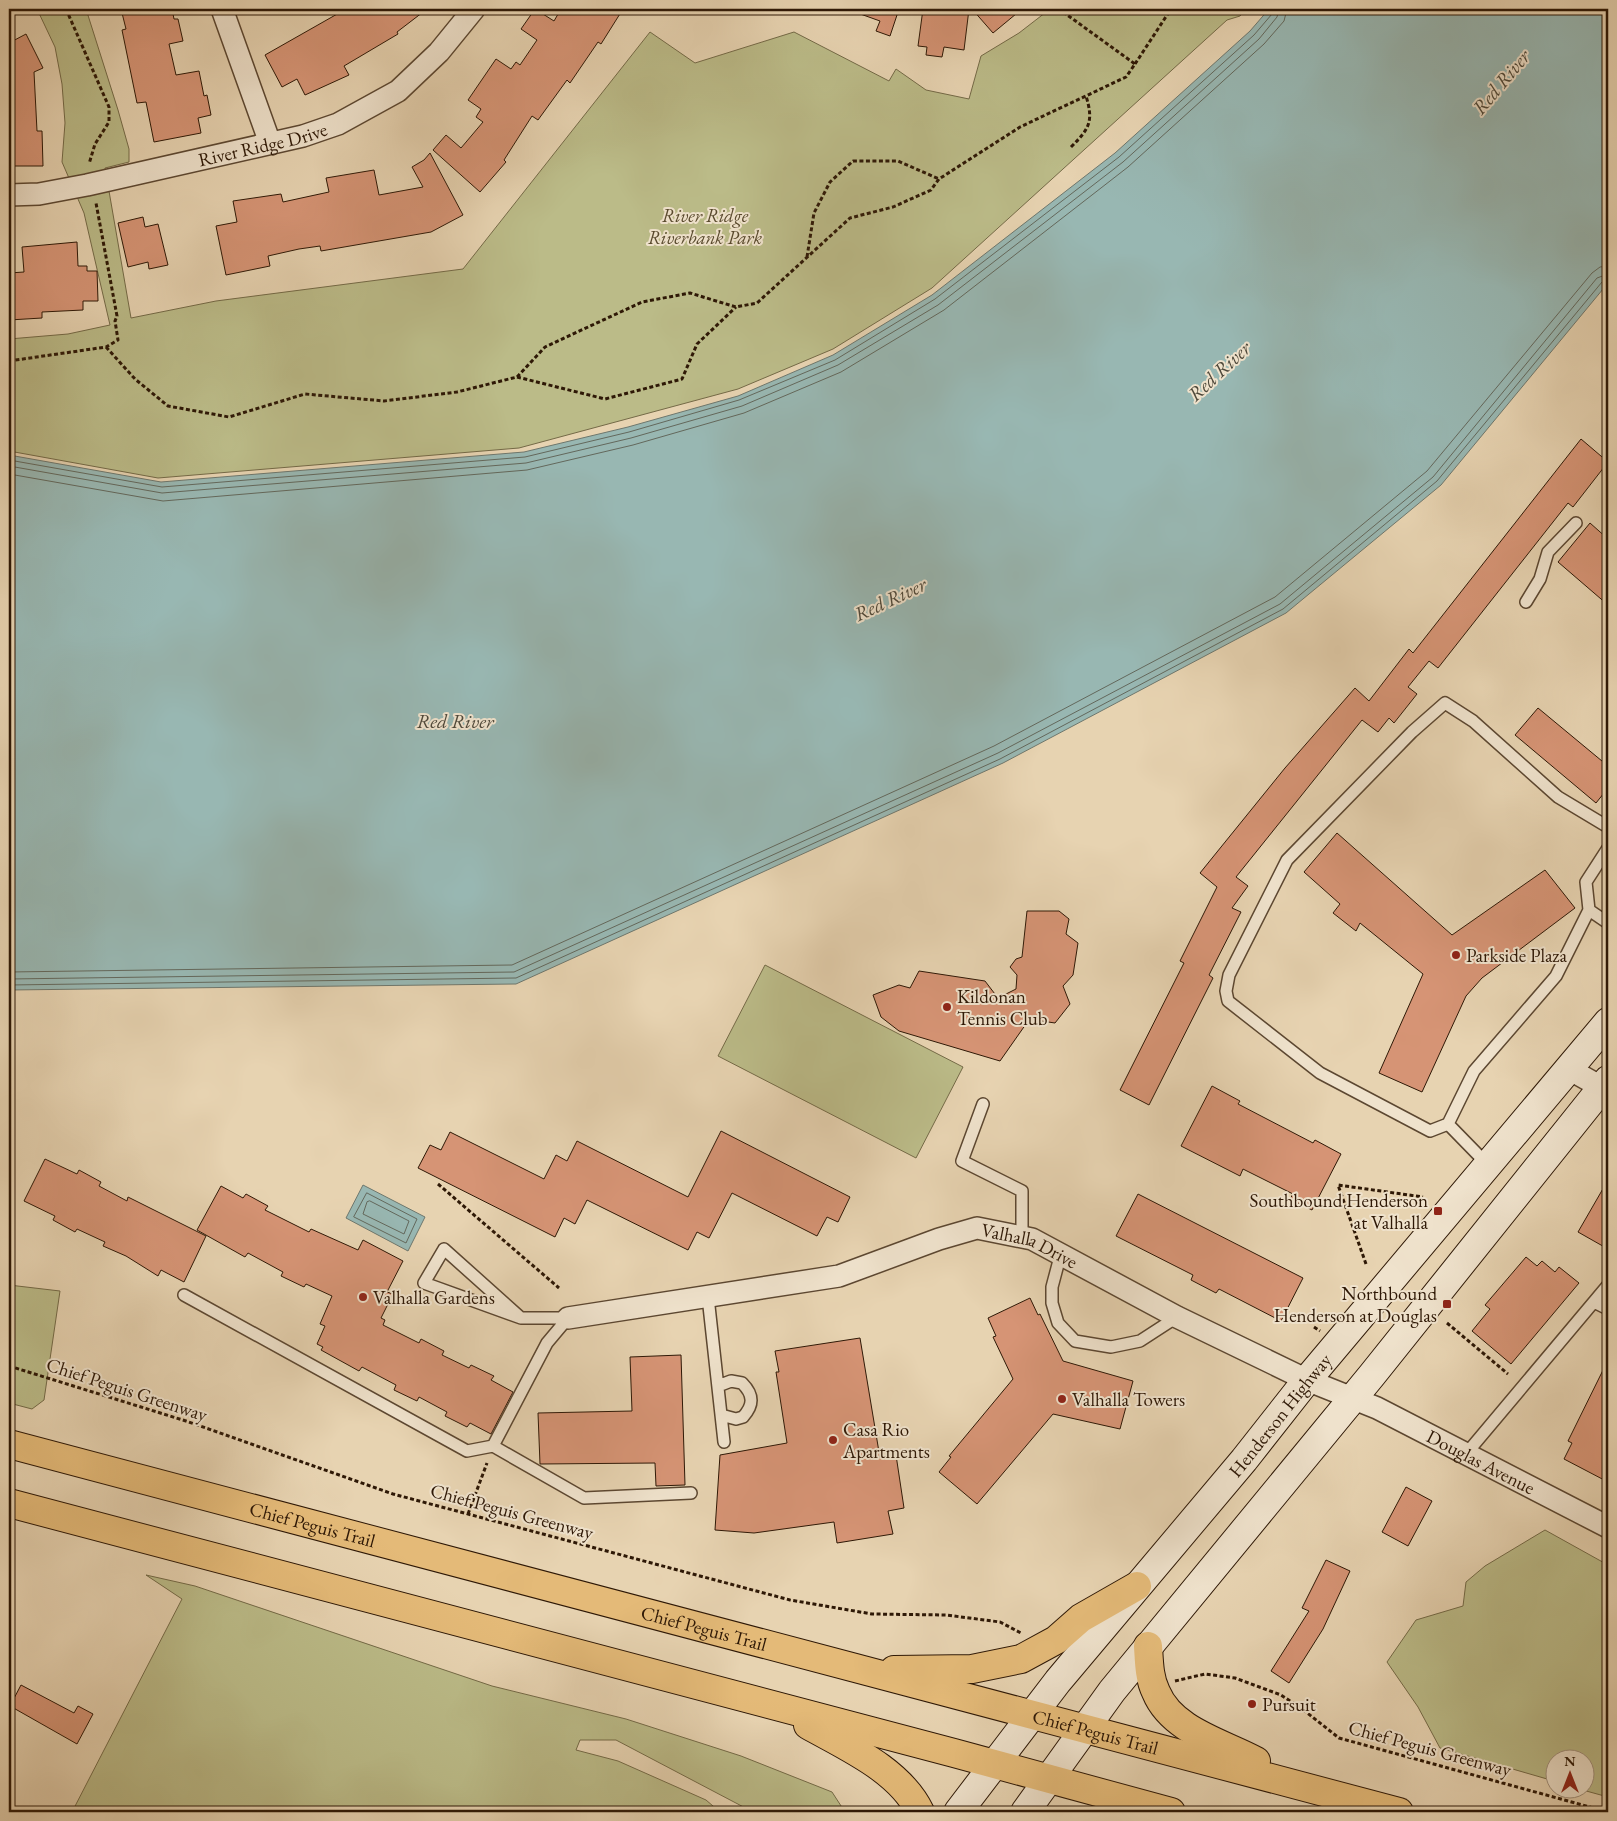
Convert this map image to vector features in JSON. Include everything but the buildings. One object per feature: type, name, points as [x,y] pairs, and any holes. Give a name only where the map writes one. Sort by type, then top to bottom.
[{"type":"main road","name":"Henderson Highway","points":[[958,1812],[1032,1716],[1137,1586],[1244,1460],[1307,1380],[1608,1022]]},
{"type":"main road","points":[[1025,1812],[1148,1646],[1606,1086]]},
{"type":"main road","name":"Chief Peguis Trail","points":[[9,1444],[1399,1812]]},
{"type":"main road","points":[[9,1503],[1171,1812]]},
{"type":"main road","points":[[865,1671],[972,1669],[1011,1662],[1044,1648],[1068,1631],[1081,1618],[1137,1586]]},
{"type":"main road","points":[[1148,1646],[1154,1689],[1167,1710],[1193,1730],[1304,1787]]},
{"type":"main road","points":[[776,1707],[873,1764],[908,1794],[920,1812]]},
{"type":"street","points":[[222,9],[270,143]]},
{"type":"street","name":"River Ridge Drive","points":[[9,195],[39,194],[87,185],[303,136],[338,124],[398,91],[439,52],[474,9]]},
{"type":"street","points":[[1569,1069],[1606,1086]]},
{"type":"street","name":"Valhalla Drive","points":[[568,1318],[839,1276],[939,1238],[977,1228],[1032,1238],[1177,1318],[1307,1380],[1351,1397]]},
{"type":"street","name":"Douglas Avenue","points":[[1351,1397],[1377,1408],[1608,1527]]},
{"type":"lane","points":[[1526,602],[1540,579],[1548,552],[1576,523]]},
{"type":"lane","points":[[1608,827],[1558,797],[1472,721],[1445,703],[1412,732],[1287,860],[1229,975],[1226,991],[1228,1001],[1320,1073],[1430,1131],[1448,1124],[1474,1071],[1556,976],[1589,910],[1586,882],[1608,848]]},
{"type":"lane","points":[[1589,910],[1608,923]]},
{"type":"lane","points":[[983,1104],[962,1161],[1022,1191],[1024,1218],[1022,1237]]},
{"type":"lane","points":[[1448,1124],[1488,1165]]},
{"type":"lane","points":[[521,1318],[444,1249],[424,1283],[521,1318],[568,1318]]},
{"type":"lane","points":[[1061,1253],[1052,1287],[1052,1303],[1058,1323],[1075,1341],[1111,1346],[1140,1341],[1177,1318]]},
{"type":"lane","points":[[1466,1454],[1608,1285]]},
{"type":"lane","points":[[184,1295],[468,1451],[493,1446],[584,1498],[691,1492]]},
{"type":"lane","points":[[708,1297],[724,1442]]},
{"type":"lane","points":[[1594,1302],[1608,1310]]},
{"type":"lane","points":[[493,1446],[547,1343],[568,1318]]},
{"type":"lane","points":[[718,1386],[731,1381],[742,1383],[752,1395],[752,1405],[743,1418],[736,1419],[721,1415]]},
{"type":"path","points":[[66,9],[109,107],[109,122],[89,157],[89,172]]},
{"type":"path","points":[[1059,9],[1135,64]]},
{"type":"path","points":[[516,377],[545,348],[642,302],[690,292],[736,307],[756,303],[850,218],[893,207],[930,190],[939,179],[1020,127],[1126,78],[1172,9]]},
{"type":"path","points":[[1071,147],[1088,130],[1090,111],[1086,96]]},
{"type":"path","points":[[807,257],[814,213],[830,182],[853,160],[898,161],[939,179]]},
{"type":"path","points":[[9,361],[106,347],[118,340],[115,321],[117,316],[96,199]]},
{"type":"path","points":[[106,347],[135,379],[168,406],[229,417],[305,394],[384,400],[457,392],[516,377],[605,399],[682,379],[696,344],[736,307]]},
{"type":"path","points":[[438,1184],[559,1288]]},
{"type":"path","points":[[1366,1264],[1338,1185],[1423,1197]]},
{"type":"path","points":[[1447,1323],[1508,1374]]},
{"type":"path","name":"Chief Peguis Greenway","points":[[9,1366],[186,1421],[393,1494],[790,1600],[872,1614],[946,1615],[973,1618],[1000,1622],[1020,1631]]},
{"type":"path","points":[[468,1514],[493,1446]]},
{"type":"path","name":"Chief Peguis Greenway","points":[[1170,1683],[1205,1674],[1235,1678],[1281,1695],[1301,1708],[1338,1738],[1608,1812]]},
{"type":"green space","name":"River Ridge Riverbank Park","points":[[37,9],[86,9],[118,110],[129,149],[129,162],[105,168],[131,318],[216,301],[463,269],[650,32],[695,63],[794,32],[889,81],[896,69],[926,90],[969,99],[981,56],[1019,33],[1050,9],[1246,9],[1240,16],[1227,20],[932,288],[833,349],[738,389],[519,448],[158,478],[9,451],[9,339],[68,334],[110,325],[84,213],[62,162],[65,123],[62,84],[55,47]]},
{"type":"green space","points":[[765,965],[963,1067],[916,1158],[718,1056]]},
{"type":"green space","points":[[9,1285],[60,1291],[44,1400],[32,1409],[9,1403]]},
{"type":"green space","points":[[1545,1530],[1608,1565],[1608,1797],[1594,1793],[1594,1748],[1544,1748],[1544,1778],[1440,1748],[1418,1707],[1387,1662],[1416,1620],[1463,1606],[1466,1582],[1485,1566]]},
{"type":"green space","points":[[146,1575],[195,1586],[492,1686],[626,1719],[741,1756],[832,1792],[845,1812],[753,1812],[616,1740],[580,1740],[576,1750],[618,1761],[706,1800],[720,1812],[72,1812],[182,1599]]},
{"type":"water","name":"Red River","points":[[1269,9],[1608,9],[1608,283],[1441,485],[1286,613],[1003,763],[516,984],[9,990],[9,455],[161,482],[524,452],[628,427],[738,396],[833,355],[932,295],[1115,153],[1250,31]]},
{"type":"water","points":[[363,1185],[425,1217],[408,1251],[346,1218]]},
{"type":"place","name":"Parkside Plaza","points":[[1456,955]]},
{"type":"place","name":"Kildonan Tennis Club","points":[[947,1007]]},
{"type":"place","name":"Southbound Henderson at Valhalla","points":[[1438,1211]]},
{"type":"place","name":"Valhalla Gardens","points":[[363,1297]]},
{"type":"place","name":"Northbound Henderson at Douglas","points":[[1447,1304]]},
{"type":"place","name":"Valhalla Towers","points":[[1062,1399]]},
{"type":"place","name":"Casa Rio Apartments","points":[[833,1440]]},
{"type":"place","name":"Pursuit","points":[[1252,1704]]}]
